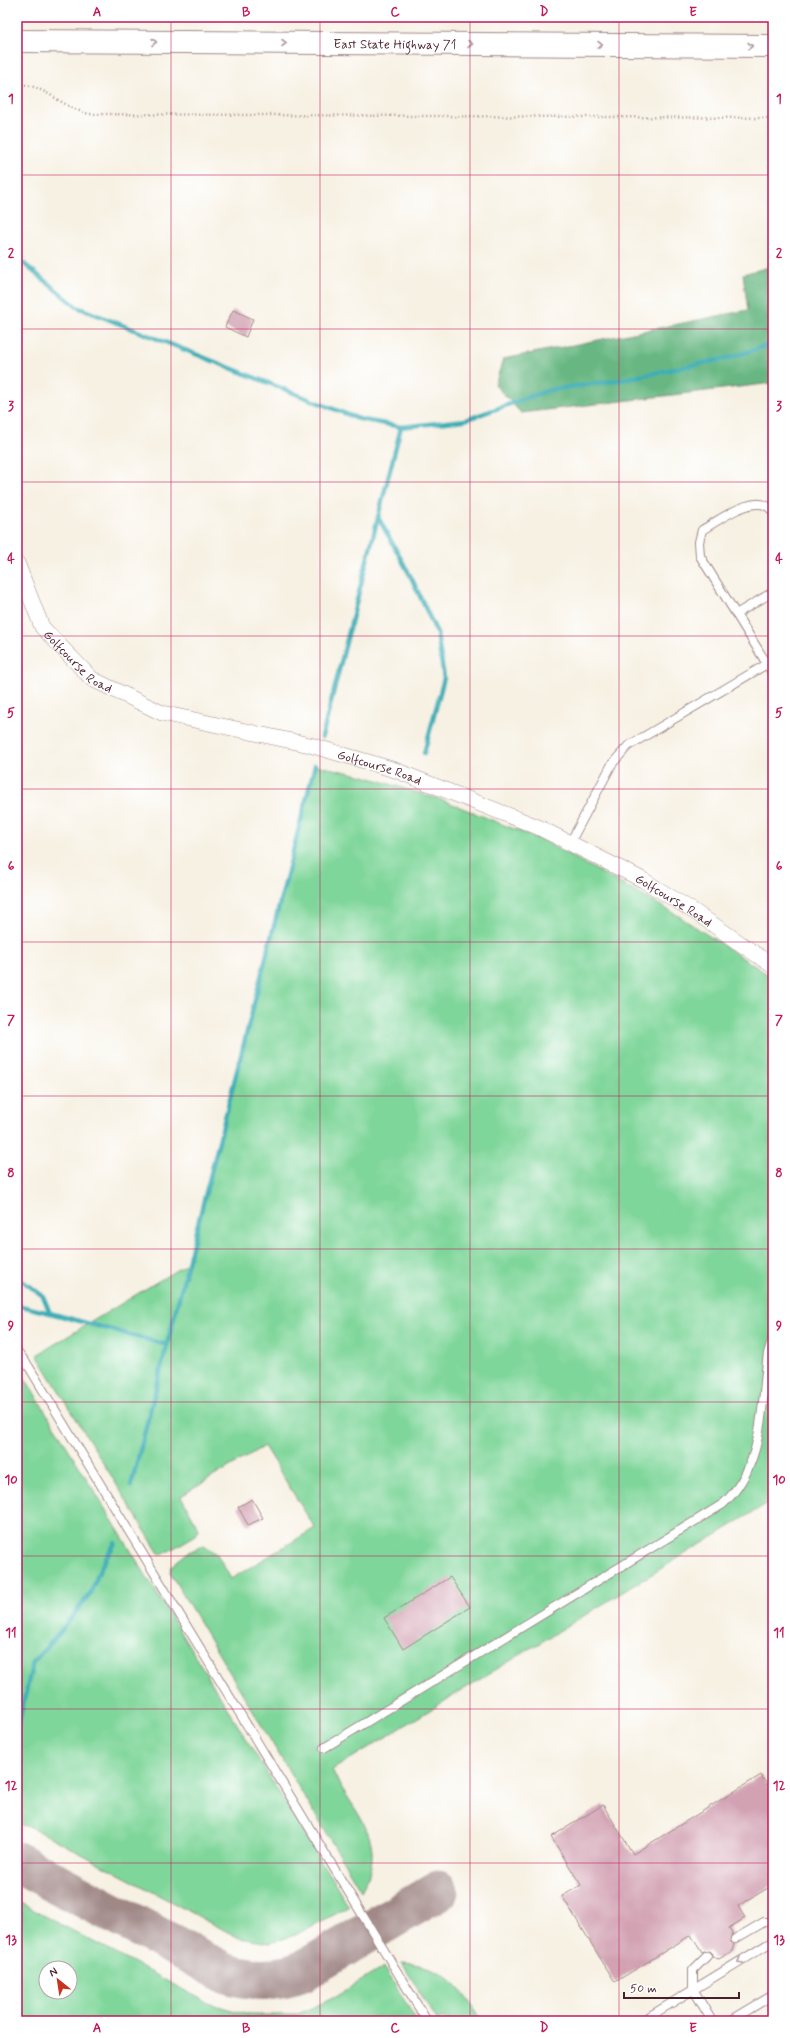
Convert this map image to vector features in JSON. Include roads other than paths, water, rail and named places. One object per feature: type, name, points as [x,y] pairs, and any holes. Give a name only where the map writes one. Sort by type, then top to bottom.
[{"type":"highway","points":[[17,27],[773,32]]},
{"type":"highway","name":"East State Highway 71","points":[[17,41],[773,46]]},
{"type":"street","name":"Golfcourse Road","points":[[17,563],[42,627],[92,679],[162,713],[310,746],[395,770],[538,827],[662,892],[695,912],[773,966]]},
{"type":"lane","points":[[773,512],[761,504],[749,503],[702,530],[699,542],[700,556],[736,614],[770,663],[773,674]]},
{"type":"lane","points":[[736,614],[773,592]]},
{"type":"lane","points":[[570,843],[608,771],[620,754],[628,746],[770,663]]},
{"type":"lane","points":[[324,1748],[723,1504],[733,1495],[747,1474],[756,1449],[768,1353],[773,1338]]},
{"type":"lane","points":[[17,1350],[29,1367],[427,2021]]},
{"type":"lane","points":[[735,1939],[764,1922],[773,1922]]},
{"type":"lane","points":[[642,2021],[773,1941]]},
{"type":"lane","points":[[707,1956],[693,1970],[693,1989],[712,2021]]},
{"type":"lane","points":[[730,2021],[773,1995]]},
{"type":"waterway","points":[[23,263],[77,307],[359,419],[401,427],[465,420],[549,390],[620,380],[733,357],[773,343]]},
{"type":"waterway","points":[[322,737],[401,427]]},
{"type":"waterway","points":[[378,517],[411,577],[437,633],[444,678],[424,753]]},
{"type":"waterway","points":[[131,1486],[315,765]]},
{"type":"waterway","points":[[17,1277],[43,1296],[50,1313],[167,1345]]},
{"type":"waterway","points":[[17,1305],[50,1313]]},
{"type":"waterway","points":[[17,1730],[33,1662],[57,1636],[90,1594],[101,1567],[115,1543]]}]
